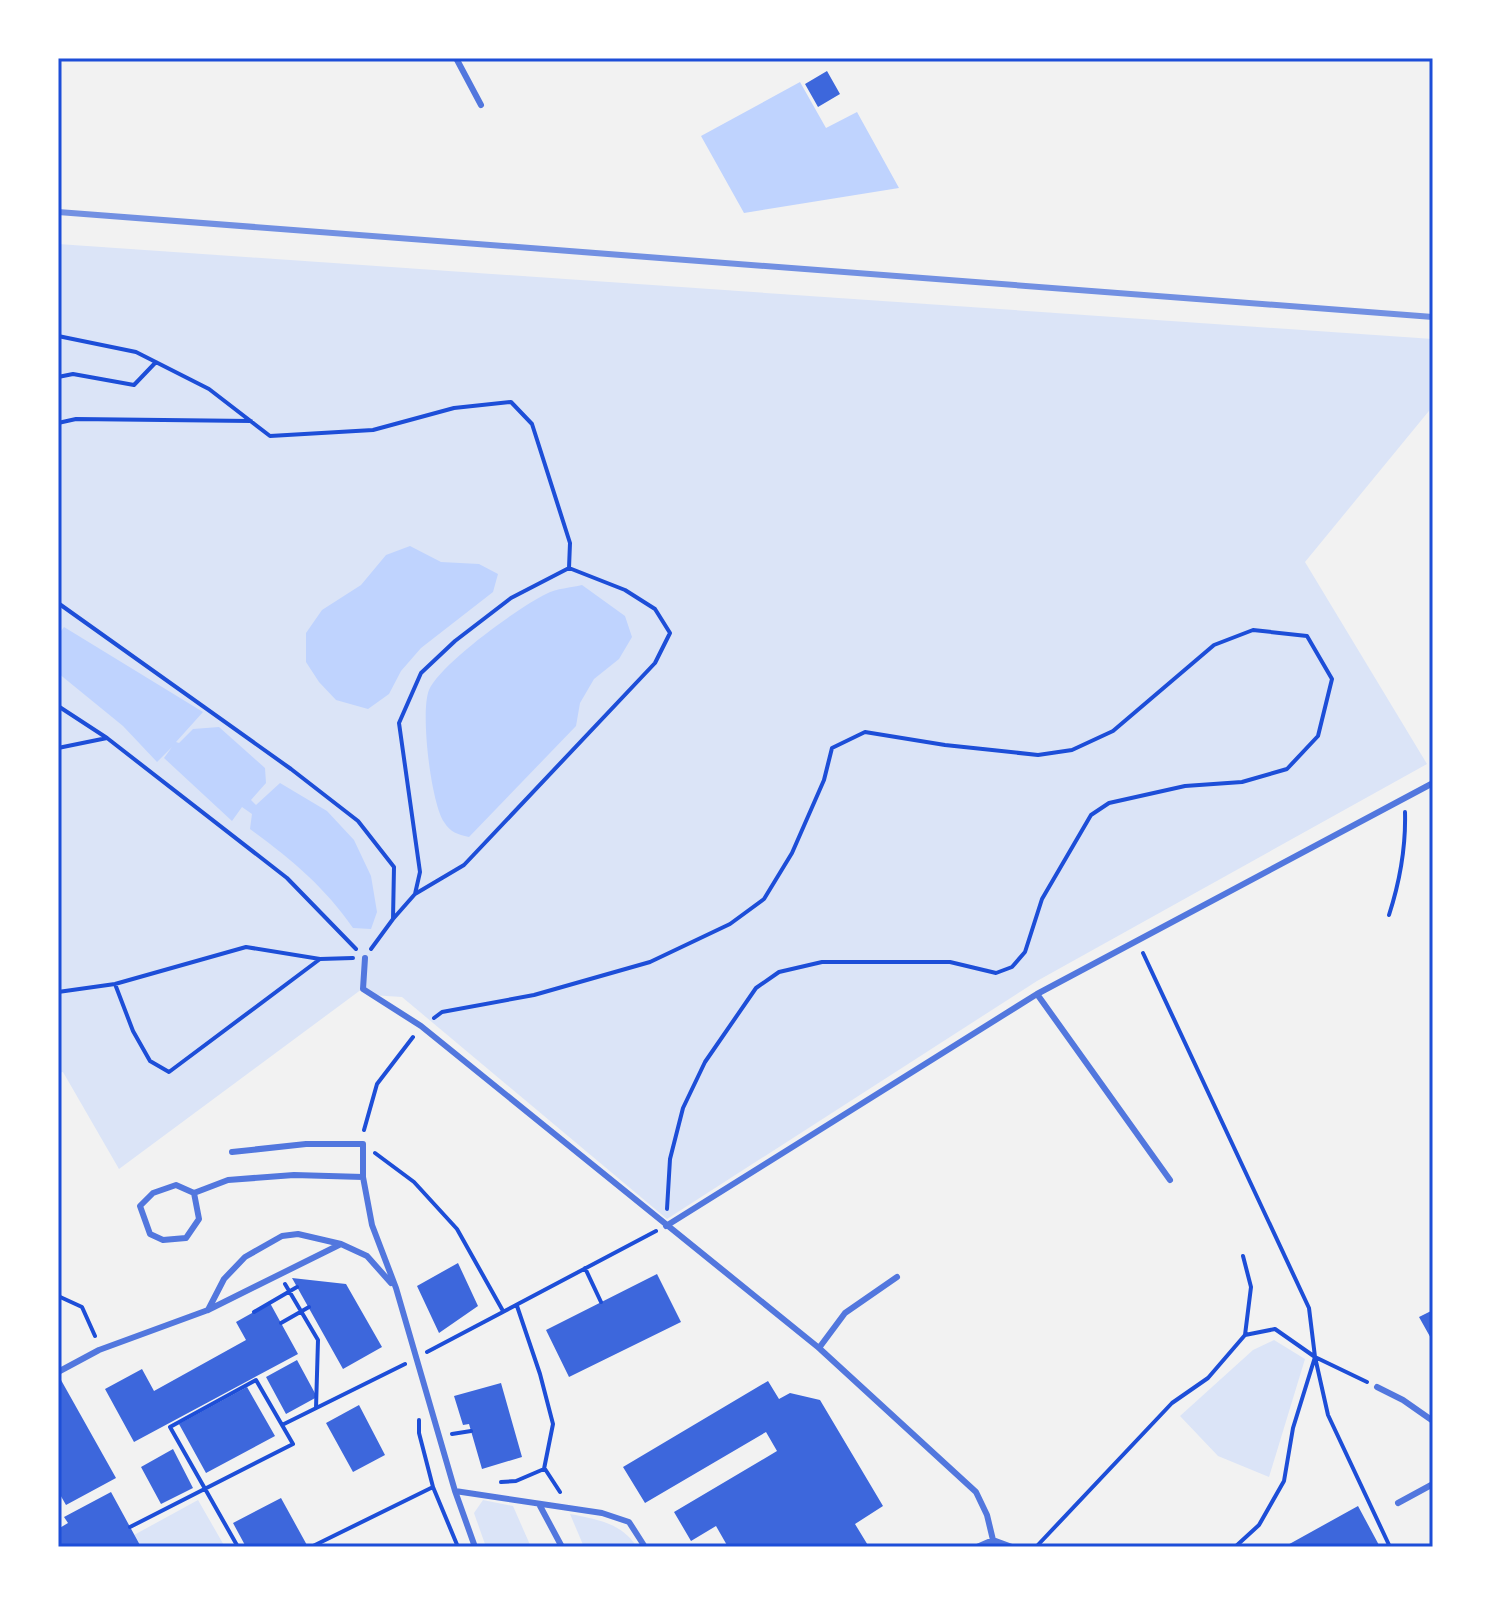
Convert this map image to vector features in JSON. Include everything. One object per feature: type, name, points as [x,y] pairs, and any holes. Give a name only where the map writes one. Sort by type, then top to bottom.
[{"type":"lane","points":[[456,58],[481,105]]},
{"type":"lane","points":[[666,1226],[1037,994],[1433,783]]},
{"type":"lane","points":[[365,958],[363,989],[421,1026],[819,1348],[976,1492],[987,1515],[993,1540]]},
{"type":"lane","points":[[1037,994],[1170,1180]]},
{"type":"lane","points":[[232,1152],[306,1144],[363,1144],[363,1177],[372,1225],[396,1288],[455,1491],[475,1547]]},
{"type":"lane","points":[[194,1193],[199,1219],[186,1238],[163,1240],[150,1234],[140,1206],[153,1193],[176,1185],[194,1193],[228,1180],[294,1175],[363,1177]]},
{"type":"lane","points":[[208,1310],[224,1279],[245,1257],[282,1236],[298,1234],[341,1244],[367,1256],[396,1288]]},
{"type":"lane","points":[[58,1372],[99,1350],[208,1310],[341,1244]]},
{"type":"lane","points":[[819,1348],[845,1313],[897,1277]]},
{"type":"lane","points":[[1377,1387],[1433,1421]]},
{"type":"lane","points":[[1398,1503],[1433,1484]]},
{"type":"lane","points":[[455,1491],[602,1513],[629,1522],[645,1547]]},
{"type":"lane","points":[[539,1504],[562,1547]]},
{"type":"lane","points":[[977,1547],[993,1540],[1012,1547]]},
{"type":"path","points":[[58,336],[136,352],[209,389],[270,436],[373,430],[454,408],[511,402],[532,424],[570,543],[569,568]]},
{"type":"path","points":[[58,377],[73,374],[134,385],[156,362]]},
{"type":"path","points":[[58,423],[102,418],[251,421]]},
{"type":"path","points":[[365,958],[415,894],[464,865],[655,663],[670,633],[655,609],[625,590],[569,568],[511,598],[455,641],[421,673],[399,723],[420,872],[415,894]]},
{"type":"path","points":[[58,603],[291,769],[358,821],[394,867],[393,919]]},
{"type":"path","points":[[282,1425],[417,1358],[666,1226],[668,1172],[683,1108],[705,1062],[756,988],[779,972],[822,962],[950,962],[996,973],[1012,967],[1025,952],[1042,899],[1091,815],[1109,803],[1169,789],[1242,782],[1287,769],[1318,736],[1332,679],[1307,636],[1253,630],[1214,645],[1113,731],[1072,750],[1038,755],[865,732],[832,748],[824,780],[792,853],[764,899],[730,924],[650,962],[534,995],[442,1012],[421,1026],[377,1084],[365,1122],[363,1144],[414,1182],[457,1229],[503,1311]]},
{"type":"path","points":[[58,706],[107,738],[287,878],[365,958]]},
{"type":"path","points":[[58,748],[107,738]]},
{"type":"path","points":[[1389,915],[1400,883],[1406,842],[1405,796]]},
{"type":"path","points":[[1137,940],[1297,1278],[1309,1308],[1315,1357],[1328,1415],[1390,1547]]},
{"type":"path","points":[[58,992],[115,984],[246,947],[320,959],[365,958]]},
{"type":"path","points":[[115,984],[133,1031],[150,1061],[169,1072],[320,959]]},
{"type":"path","points":[[1036,1547],[1172,1403],[1208,1378],[1245,1335],[1251,1287],[1243,1256]]},
{"type":"path","points":[[585,1268],[601,1302]]},
{"type":"path","points":[[279,1274],[318,1340],[316,1408]]},
{"type":"path","points":[[254,1312],[297,1287]]},
{"type":"path","points":[[58,1296],[82,1307],[94,1329],[99,1350]]},
{"type":"path","points":[[489,1483],[516,1481],[544,1469],[553,1424],[540,1374],[516,1305]]},
{"type":"path","points":[[281,1323],[309,1307]]},
{"type":"path","points":[[1245,1335],[1275,1329],[1315,1357],[1377,1387]]},
{"type":"path","points":[[1235,1547],[1259,1525],[1284,1481],[1293,1428],[1315,1357]]},
{"type":"path","points":[[130,1527],[205,1488],[293,1444],[256,1380],[170,1427],[205,1488],[238,1547]]},
{"type":"path","points":[[450,1434],[471,1431]]},
{"type":"path","points":[[311,1547],[433,1487],[458,1547]]},
{"type":"shaded area","points":[[58,244],[1433,339],[1433,406],[1305,562],[1427,764],[1037,981],[667,1219],[402,997],[371,995],[362,989],[119,1169],[63,1072],[58,1073]]},
{"type":"shaded area","points":[[1274,1340],[1305,1359],[1269,1477],[1218,1456],[1180,1416],[1253,1350]]},
{"type":"shaded area","points":[[198,1500],[225,1547],[141,1547],[134,1535]]},
{"type":"shaded area","points":[[483,1500],[513,1506],[531,1547],[486,1547],[474,1513]]},
{"type":"shaded area","points":[[570,1514],[616,1527],[637,1547],[584,1547]]},
{"type":"water","points":[[800,82],[826,128],[857,112],[899,188],[744,213],[701,136]]},
{"type":"water","points":[[410,546],[441,562],[479,564],[498,574],[493,592],[421,648],[401,671],[389,694],[368,709],[336,700],[306,662],[306,633],[322,610],[361,585],[386,555]]},
{"type":"water","points":[[582,585],[625,616],[632,637],[619,659],[594,679],[580,703],[576,726],[469,837],[455,832],[447,826],[439,812],[431,778],[426,736],[429,690],[448,666],[518,611],[550,592]]},
{"type":"water","points":[[64,627],[203,712],[176,742],[179,743],[193,729],[219,727],[265,768],[266,783],[251,800],[256,805],[280,783],[327,811],[354,840],[371,876],[377,912],[371,929],[353,928],[331,899],[306,874],[250,829],[252,814],[242,807],[232,821],[164,758],[172,747],[157,762],[123,726],[58,673],[58,635]]},
{"type":"building","points":[[827,71],[840,94],[818,107],[805,84]]},
{"type":"building","points":[[458,1263],[478,1306],[439,1333],[417,1286]]},
{"type":"building","points":[[657,1274],[681,1322],[569,1377],[546,1330]]},
{"type":"building","points":[[292,1278],[346,1284],[382,1347],[343,1369]]},
{"type":"building","points":[[270,1303],[298,1354],[134,1442],[105,1389],[142,1369],[154,1391],[246,1340],[236,1322]]},
{"type":"building","points":[[1433,1310],[1433,1342],[1419,1317]]},
{"type":"building","points":[[297,1360],[317,1397],[286,1414],[266,1377]]},
{"type":"building","points":[[61,1380],[116,1478],[66,1505],[58,1491],[58,1382]]},
{"type":"building","points":[[768,1381],[779,1399],[790,1393],[820,1400],[883,1506],[855,1524],[869,1547],[728,1547],[716,1526],[691,1541],[674,1512],[777,1451],[766,1432],[645,1503],[623,1467]]},
{"type":"building","points":[[501,1383],[522,1457],[482,1469],[469,1424],[463,1425],[454,1396]]},
{"type":"building","points":[[247,1387],[275,1436],[206,1473],[179,1424]]},
{"type":"building","points":[[359,1405],[385,1455],[353,1472],[326,1423]]},
{"type":"building","points":[[173,1449],[193,1488],[161,1504],[141,1467]]},
{"type":"building","points":[[111,1492],[141,1547],[58,1547],[58,1529],[68,1523],[64,1517]]},
{"type":"building","points":[[281,1498],[308,1547],[246,1547],[233,1523]]},
{"type":"building","points":[[1358,1506],[1380,1547],[1284,1547]]},
{"type":"railway","points":[[58,212],[1433,317]]}]
